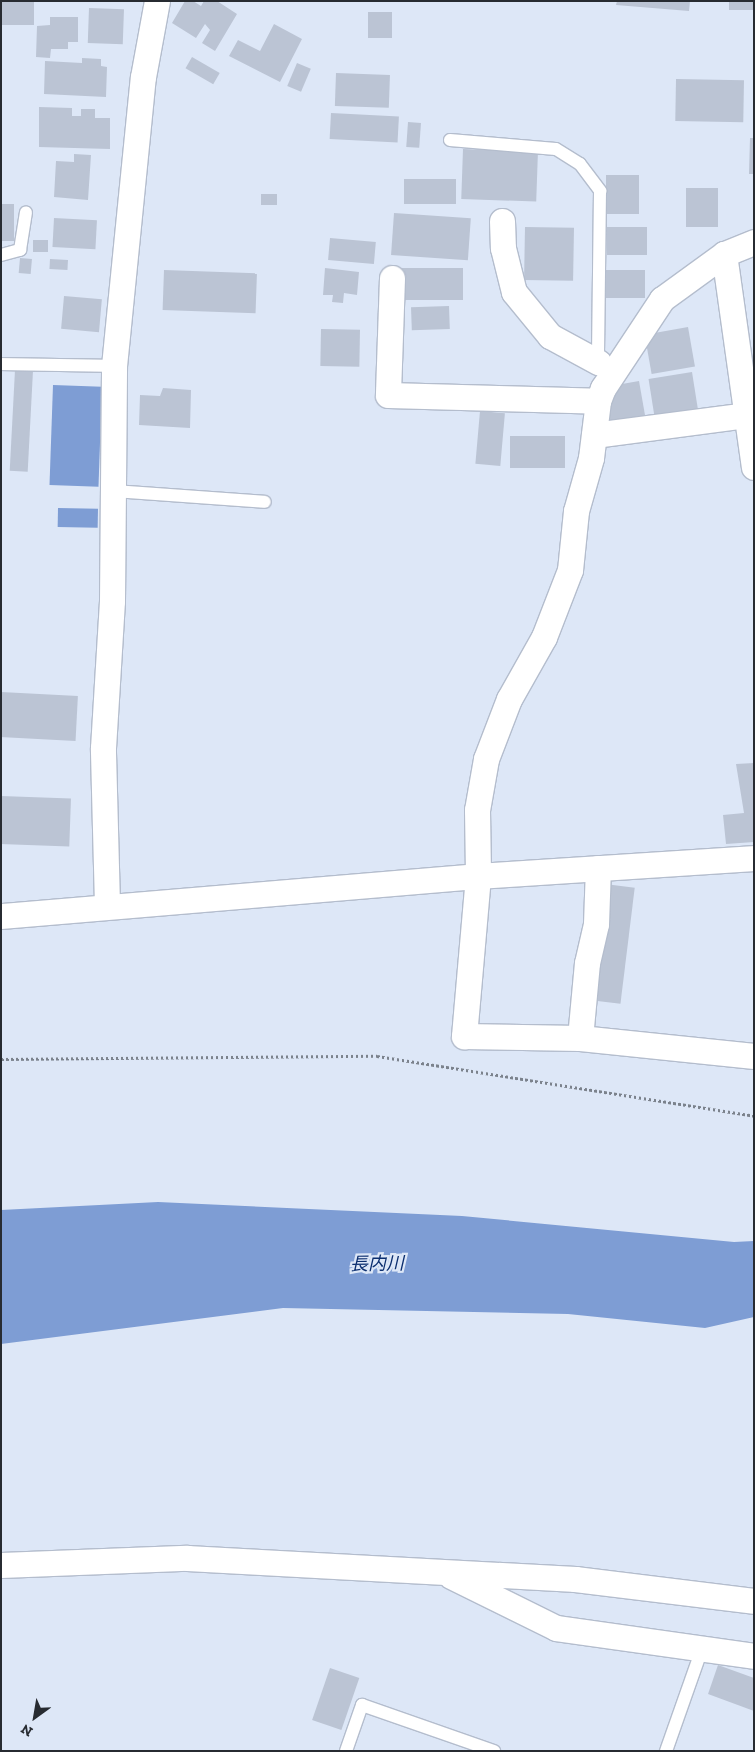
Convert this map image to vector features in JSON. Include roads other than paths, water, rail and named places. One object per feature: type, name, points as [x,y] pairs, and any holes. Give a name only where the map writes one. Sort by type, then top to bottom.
[{"type":"street","points":[[107,906],[103,748],[112,601],[114,366],[142,77],[157,1]]},
{"type":"street","points":[[502,221],[503,248],[514,292],[550,336],[598,362]]},
{"type":"street","points":[[754,242],[724,254],[662,299],[603,388],[598,401],[591,458],[576,511],[570,570],[544,637],[509,698],[486,759],[477,810],[478,876],[464,1036],[580,1038],[754,1056]]},
{"type":"street","points":[[724,254],[754,467]]},
{"type":"street","points":[[392,278],[388,395],[598,401]]},
{"type":"street","points":[[594,435],[749,421]]},
{"type":"street","points":[[1,916],[478,876],[754,858]]},
{"type":"street","points":[[580,1038],[587,963],[596,924],[598,868]]},
{"type":"street","points":[[1,1565],[187,1558],[575,1578],[754,1601]]},
{"type":"street","points":[[442,1571],[556,1628],[754,1656]]},
{"type":"lane","points":[[450,140],[556,149],[580,164],[600,192],[598,401]]},
{"type":"lane","points":[[1,255],[20,250],[26,212]]},
{"type":"lane","points":[[1,364],[114,366]]},
{"type":"lane","points":[[113,491],[265,502]]},
{"type":"lane","points":[[666,1751],[702,1648]]},
{"type":"lane","points":[[346,1751],[362,1705],[494,1751]]},
{"type":"water","points":[[53,385],[102,387],[98,487],[50,485]]},
{"type":"water","points":[[58,508],[98,509],[98,528],[58,527]]},
{"type":"water","name":"長内川","points":[[158,1202],[462,1216],[734,1242],[754,1241],[754,1317],[705,1328],[568,1314],[283,1308],[1,1344],[1,1210]]}]
